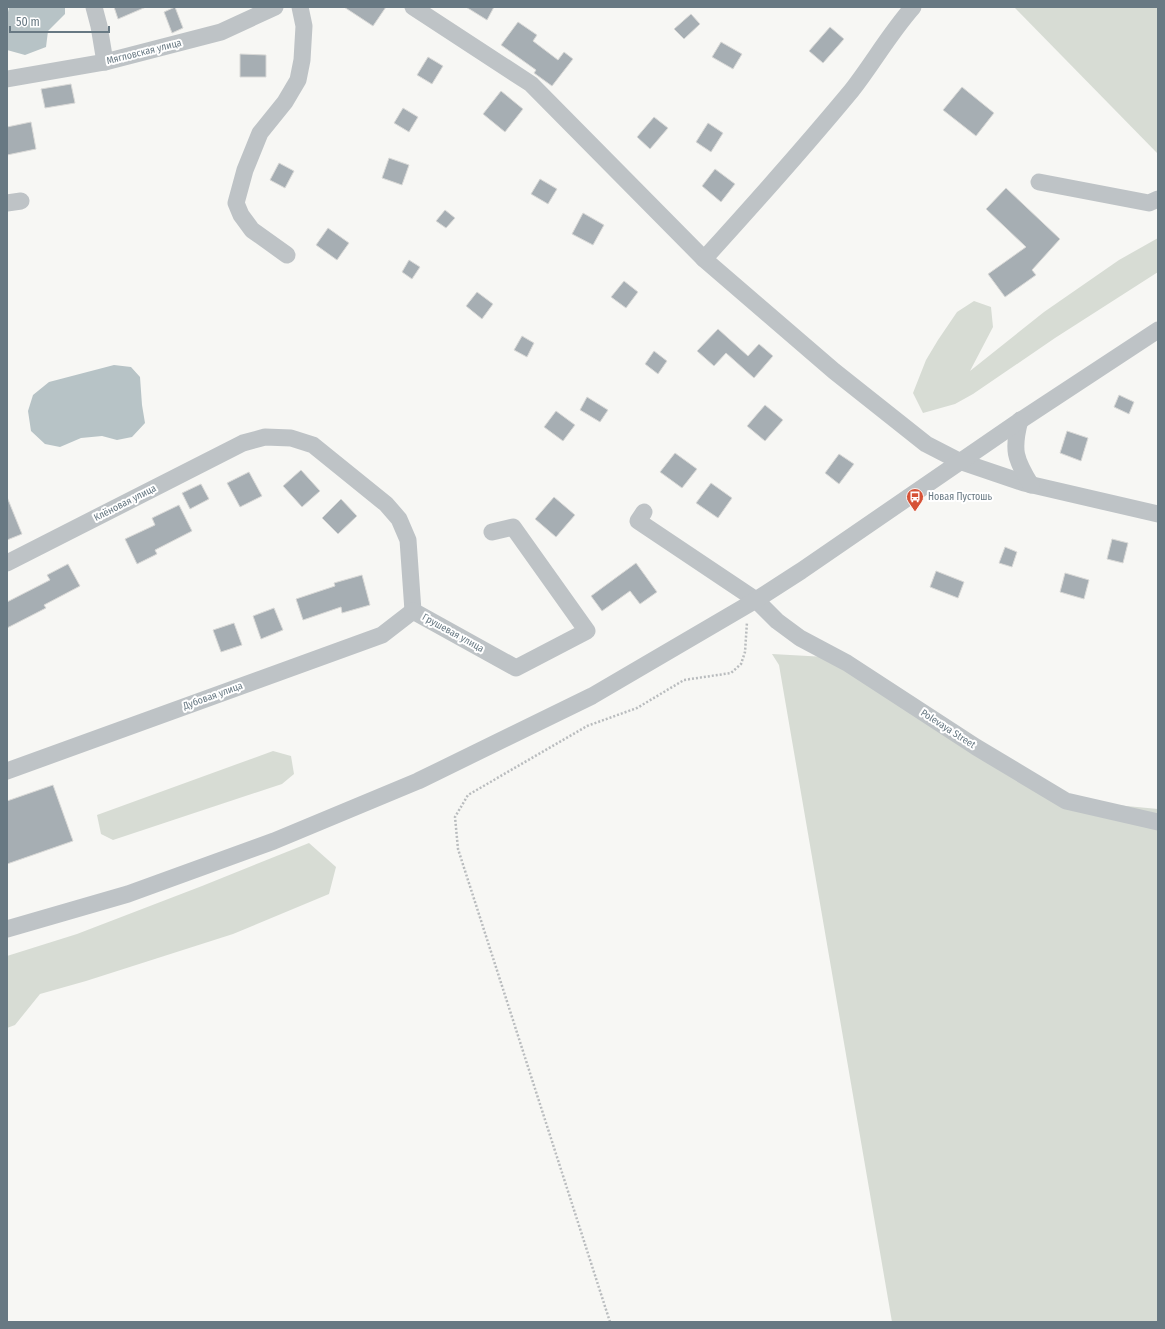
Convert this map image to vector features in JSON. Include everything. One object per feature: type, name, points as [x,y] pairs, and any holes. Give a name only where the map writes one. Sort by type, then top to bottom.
[{"type":"street","points":[[94,7],[105,62]]},
{"type":"street","name":"Мягловская улица","points":[[7,79],[105,62],[222,32],[275,7]]},
{"type":"street","points":[[287,255],[252,230],[241,215],[236,203],[245,170],[260,133],[285,102],[298,80],[302,60],[303,33],[300,7]]},
{"type":"street","points":[[414,7],[532,84],[704,259],[834,371],[926,444],[959,461],[1031,485],[1158,514]]},
{"type":"street","points":[[704,259],[781,174],[853,88],[900,22],[913,7]]},
{"type":"street","points":[[1039,182],[1149,203],[1158,199]]},
{"type":"street","points":[[7,929],[135,892],[274,841],[418,781],[592,696],[752,603],[959,461],[1158,330]]},
{"type":"street","points":[[1020,420],[1015,442],[1016,454],[1020,467],[1031,485]]},
{"type":"street","name":"Грушевая улица","points":[[243,443],[265,436],[291,438],[313,445],[386,504],[399,519],[408,540],[413,611],[516,668],[587,631],[513,528],[492,532]]},
{"type":"street","name":"Клёновая улица","points":[[7,563],[243,443]]},
{"type":"street","name":"Polevaya Street","points":[[644,512],[638,521],[800,638],[847,663],[976,747],[1066,801],[1158,822]]},
{"type":"street","name":"Дубовая улица","points":[[7,771],[382,635],[413,611]]},
{"type":"path","points":[[610,1322],[458,849],[455,817],[468,795],[587,726],[637,708],[684,680],[730,673],[741,664],[745,652],[752,603]]},
{"type":"shaded area","points":[[9,7],[65,7],[65,14],[48,31],[46,47],[25,55],[7,50],[7,17]]},
{"type":"shaded area","points":[[1014,7],[1158,7],[1158,154]]},
{"type":"shaded area","points":[[1158,238],[1158,272],[1055,338],[973,394],[955,404],[923,413],[913,393],[926,360],[957,312],[974,301],[991,307],[993,327],[970,371],[1044,312],[1119,260]]},
{"type":"shaded area","points":[[114,365],[131,367],[140,377],[145,423],[132,437],[117,440],[102,436],[81,438],[60,447],[45,444],[31,431],[28,411],[33,395],[49,382]]},
{"type":"shaded area","points":[[772,654],[826,657],[1074,801],[1158,809],[1158,1322],[892,1322],[779,665]]},
{"type":"shaded area","points":[[273,751],[291,756],[294,774],[282,784],[113,840],[101,834],[97,815]]},
{"type":"shaded area","points":[[309,843],[336,867],[329,894],[233,934],[86,981],[40,994],[15,1025],[7,1028],[7,956],[77,934]]},
{"type":"building","points":[[114,7],[146,7],[118,19]]},
{"type":"building","points":[[175,7],[183,28],[172,33],[164,12]]},
{"type":"building","points":[[344,7],[386,7],[373,26]]},
{"type":"building","points":[[466,7],[494,7],[487,20]]},
{"type":"building","points":[[691,14],[700,24],[684,39],[674,29]]},
{"type":"building","points":[[518,22],[537,35],[533,41],[558,60],[564,52],[573,59],[552,86],[534,73],[536,70],[501,45]]},
{"type":"building","points":[[830,27],[844,39],[823,63],[809,51]]},
{"type":"building","points":[[721,42],[742,54],[733,69],[712,57]]},
{"type":"building","points":[[240,54],[266,55],[266,77],[240,77]]},
{"type":"building","points":[[428,57],[443,66],[432,84],[417,75]]},
{"type":"building","points":[[71,84],[75,103],[45,108],[41,89]]},
{"type":"building","points":[[962,87],[994,113],[976,136],[943,110]]},
{"type":"building","points":[[501,91],[523,109],[505,132],[483,114]]},
{"type":"building","points":[[403,108],[418,117],[409,132],[394,123]]},
{"type":"building","points":[[654,117],[668,128],[650,149],[637,137]]},
{"type":"building","points":[[31,122],[36,149],[7,155],[7,127]]},
{"type":"building","points":[[708,123],[723,133],[711,152],[696,142]]},
{"type":"building","points":[[389,158],[409,165],[402,185],[382,178]]},
{"type":"building","points":[[279,163],[294,171],[285,188],[270,180]]},
{"type":"building","points":[[715,169],[735,184],[721,202],[702,186]]},
{"type":"building","points":[[540,179],[557,189],[548,204],[531,194]]},
{"type":"building","points":[[1006,188],[1060,239],[1032,270],[1036,275],[1005,297],[988,274],[1026,247],[986,209]]},
{"type":"building","points":[[445,210],[455,218],[446,228],[436,221]]},
{"type":"building","points":[[583,213],[604,225],[593,245],[572,234]]},
{"type":"building","points":[[328,228],[349,243],[337,260],[316,245]]},
{"type":"building","points":[[409,260],[420,267],[412,279],[402,272]]},
{"type":"building","points":[[624,281],[638,292],[626,308],[611,297]]},
{"type":"building","points":[[477,292],[493,304],[482,319],[466,306]]},
{"type":"building","points":[[718,329],[748,356],[759,344],[773,356],[754,378],[726,353],[714,366],[697,351]]},
{"type":"building","points":[[522,336],[534,343],[527,357],[514,350]]},
{"type":"building","points":[[654,351],[667,361],[658,374],[645,364]]},
{"type":"building","points":[[1119,395],[1134,402],[1129,414],[1114,407]]},
{"type":"building","points":[[587,397],[608,410],[600,422],[580,410]]},
{"type":"building","points":[[765,405],[783,420],[765,441],[747,426]]},
{"type":"building","points":[[556,411],[575,425],[563,441],[544,427]]},
{"type":"building","points":[[1067,431],[1088,438],[1081,461],[1060,453]]},
{"type":"building","points":[[675,453],[697,469],[682,488],[660,472]]},
{"type":"building","points":[[839,454],[854,464],[839,484],[825,473]]},
{"type":"building","points":[[301,470],[320,491],[302,507],[283,486]]},
{"type":"building","points":[[249,472],[262,496],[240,507],[227,483]]},
{"type":"building","points":[[711,483],[732,498],[718,518],[696,503]]},
{"type":"building","points":[[201,484],[209,499],[190,509],[182,493]]},
{"type":"building","points":[[7,497],[22,534],[7,540]]},
{"type":"building","points":[[554,497],[575,515],[556,537],[535,519]]},
{"type":"building","points":[[341,499],[357,516],[338,534],[322,518]]},
{"type":"building","points":[[179,505],[192,531],[155,550],[157,554],[137,564],[125,539],[155,525],[152,518]]},
{"type":"building","points":[[1112,539],[1128,543],[1123,563],[1107,559]]},
{"type":"building","points":[[1005,547],[1017,552],[1012,567],[999,563]]},
{"type":"building","points":[[636,563],[657,592],[640,604],[630,591],[602,611],[591,596]]},
{"type":"building","points":[[68,564],[80,586],[44,605],[46,608],[7,628],[7,602],[50,580],[47,575]]},
{"type":"building","points":[[936,571],[964,582],[958,598],[930,587]]},
{"type":"building","points":[[1065,573],[1089,580],[1084,599],[1060,592]]},
{"type":"building","points":[[362,575],[370,605],[342,613],[341,607],[303,620],[296,599],[335,586],[334,583]]},
{"type":"building","points":[[274,608],[283,630],[261,639],[253,616]]},
{"type":"building","points":[[234,623],[242,645],[221,652],[213,630]]},
{"type":"building","points":[[53,785],[73,841],[7,864],[7,801]]},
{"type":"place","name":"Новая Пустошь","points":[[915,512]]}]
